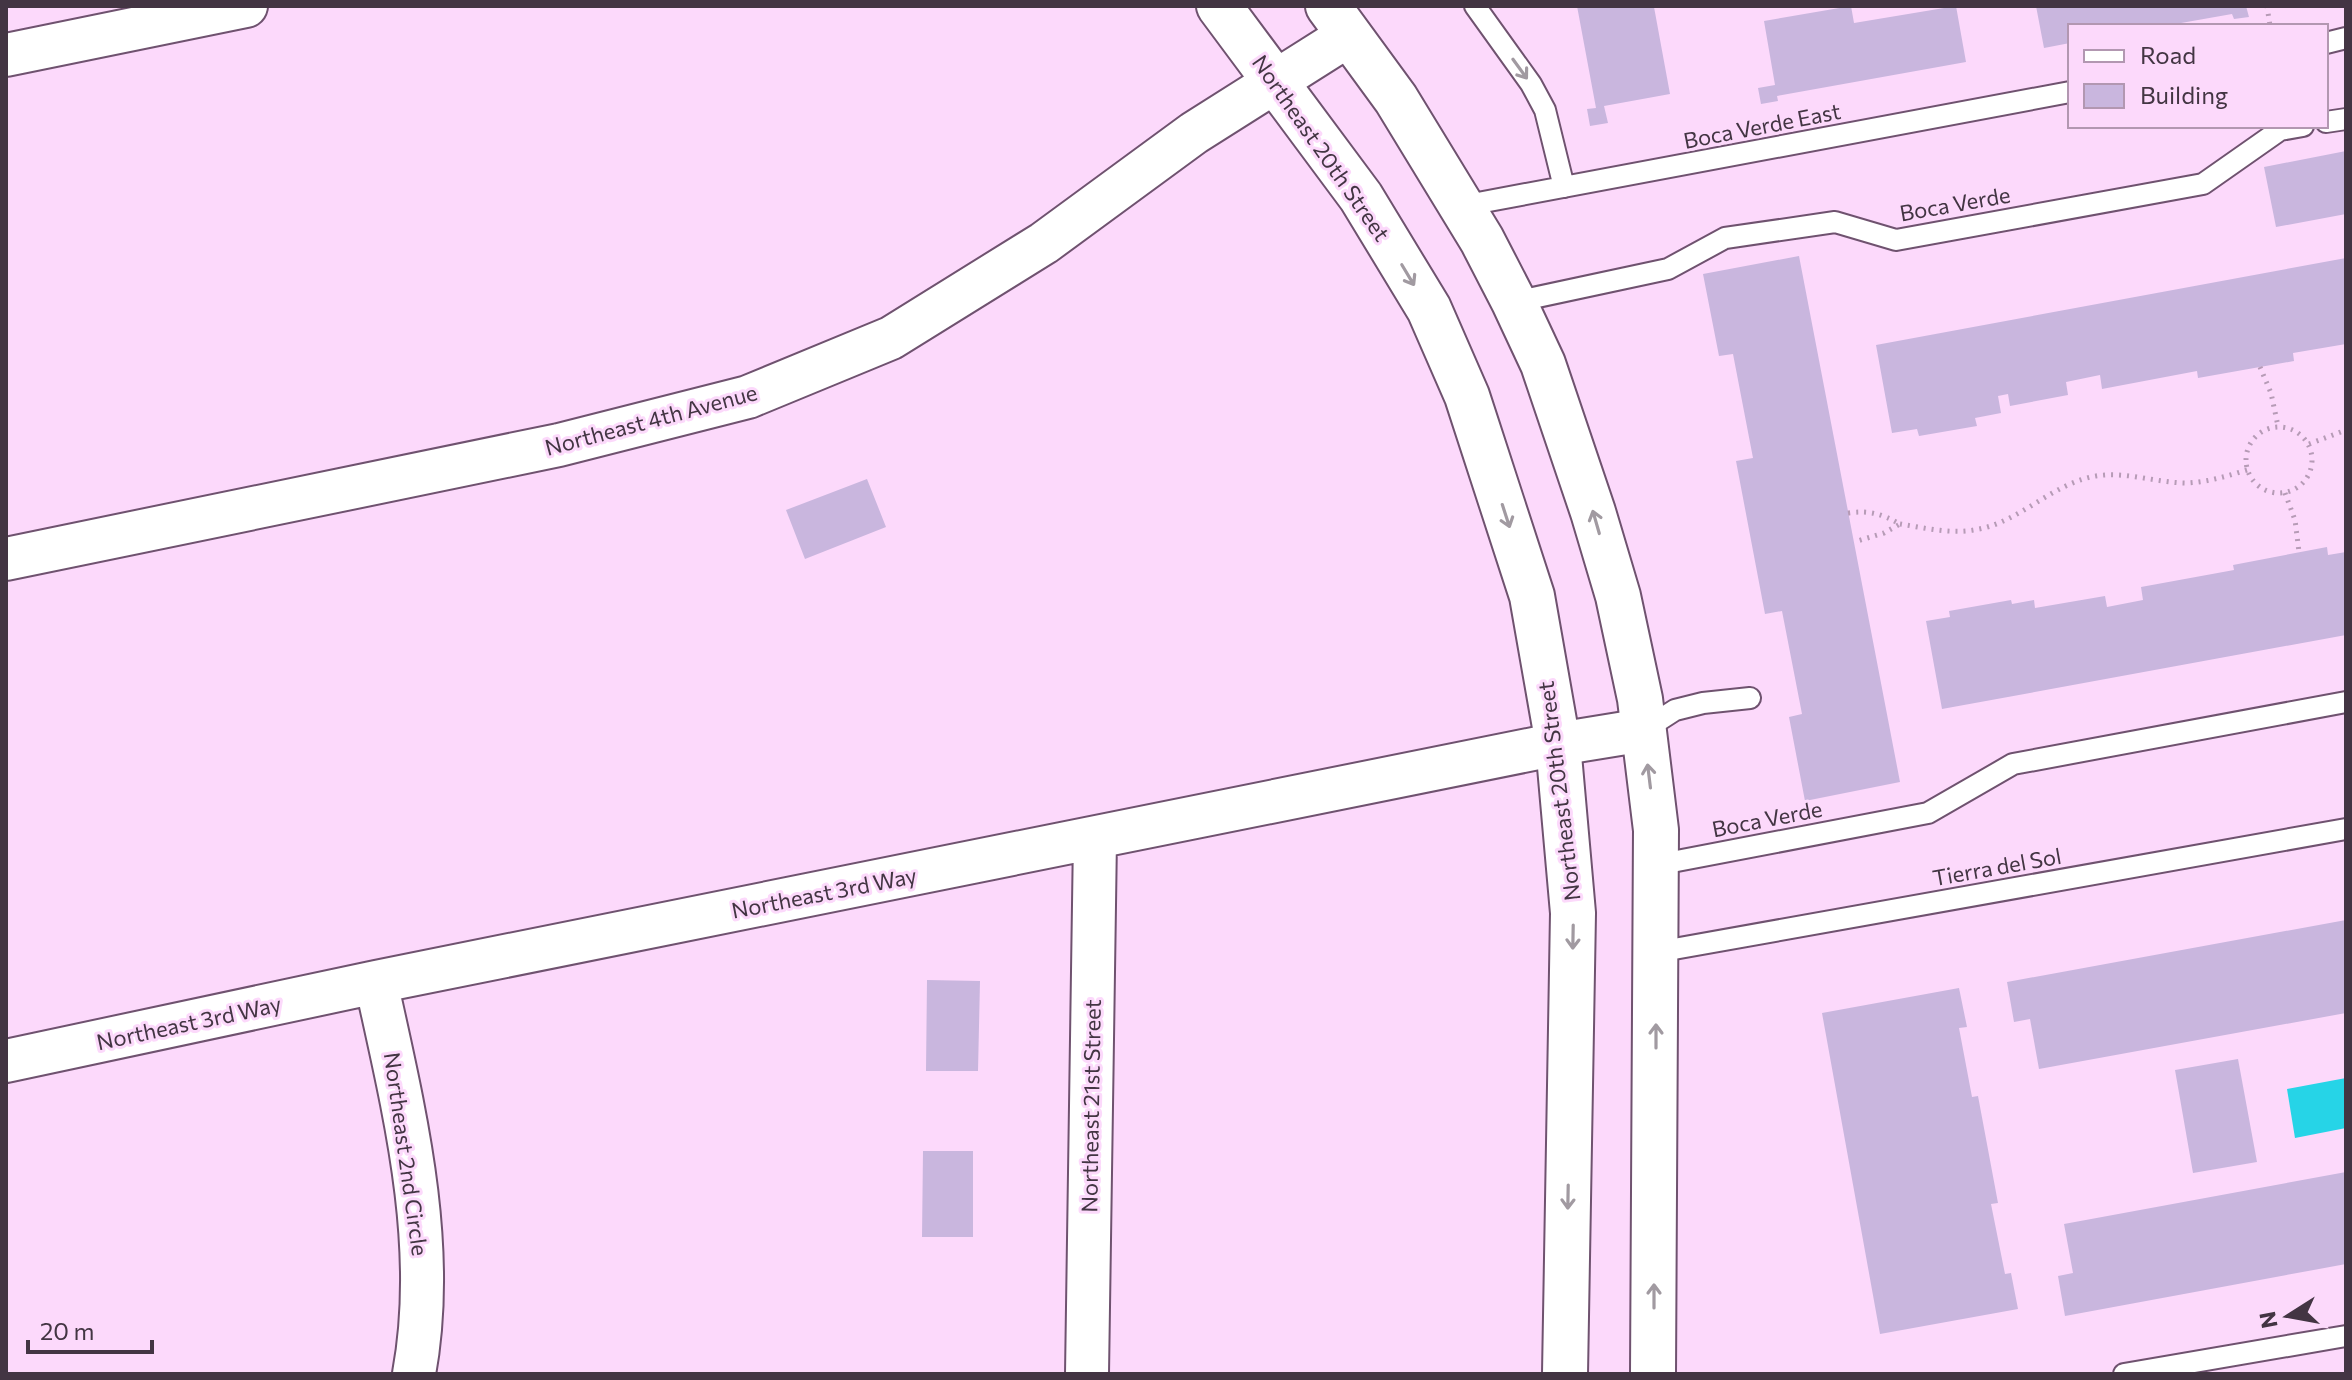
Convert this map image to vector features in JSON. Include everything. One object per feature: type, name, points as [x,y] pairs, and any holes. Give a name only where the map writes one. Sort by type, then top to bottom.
[{"type":"street","points":[[6,55],[246,6]]},
{"type":"street","name":"Northeast 20th Street","points":[[1219,6],[1361,197],[1429,309],[1467,396],[1532,596],[1558,744],[1573,913],[1565,1374]]},
{"type":"street","points":[[1338,20],[1396,99],[1482,240],[1514,302],[1543,364],[1618,596],[1640,699],[1656,830],[1653,1374]]},
{"type":"street","name":"Northeast 4th Avenue","points":[[6,559],[559,445],[748,397],[891,338],[1044,243],[1194,133],[1275,80],[1338,20]]},
{"type":"street","name":"Northeast 3rd Way","points":[[6,1061],[376,982],[1558,744],[1644,730]]},
{"type":"street","name":"Northeast 21st Street","points":[[1087,1374],[1095,838]]},
{"type":"street","name":"Northeast 2nd Circle","points":[[376,982],[402,1097],[422,1240],[421,1336],[414,1374]]},
{"type":"lane","points":[[1475,6],[1531,84],[1545,110],[1564,187]]},
{"type":"lane","name":"Boca Verde East","points":[[1462,206],[2068,92]]},
{"type":"lane","name":"Boca Verde","points":[[1514,302],[1668,269],[1725,238],[1835,222],[1896,240],[2203,184],[2280,130],[2292,128]]},
{"type":"lane","points":[[1644,730],[1675,710],[1703,703],[1750,698]]},
{"type":"lane","name":"Boca Verde","points":[[1656,865],[1928,813],[2013,764],[2346,702]]},
{"type":"lane","name":"Tierra del Sol","points":[[1657,952],[2346,829]]},
{"type":"lane","points":[[2124,1374],[2346,1336]]},
{"type":"path","points":[[2260,367],[2271,393],[2278,426]]},
{"type":"path","points":[[2278,426],[2295,431],[2309,444],[2312,455],[2309,475],[2303,483],[2285,493],[2275,494],[2258,487],[2247,470],[2245,460],[2252,440],[2268,428],[2278,426]]},
{"type":"path","points":[[2309,444],[2346,430]]},
{"type":"path","points":[[1848,513],[1866,510],[1900,524],[1936,530],[1980,529],[2070,484],[2095,476],[2119,475],[2186,483],[2210,481],[2247,470]]},
{"type":"path","points":[[2285,493],[2295,520],[2299,552]]},
{"type":"path","points":[[1854,542],[1884,533],[1900,524]]},
{"type":"water","points":[[2346,1078],[2346,1128],[2295,1138],[2287,1089]]},
{"type":"building","points":[[1577,6],[1654,7],[1670,94],[1604,106],[1608,123],[1590,126],[1587,109],[1596,108]]},
{"type":"building","points":[[1851,6],[1854,23],[1956,6],[1966,62],[1777,96],[1778,101],[1761,104],[1758,88],[1775,85],[1764,21]]},
{"type":"building","points":[[2036,6],[2246,6],[2249,17],[2234,19],[2232,14],[2175,24],[2068,24],[2068,43],[2044,48]]},
{"type":"building","points":[[2346,151],[2346,214],[2276,227],[2264,167]]},
{"type":"building","points":[[1799,256],[1900,782],[1805,801],[1789,717],[1802,714],[1782,611],[1765,614],[1736,461],[1753,458],[1733,354],[1719,356],[1703,274]]},
{"type":"building","points":[[2346,258],[2346,344],[2293,353],[2294,361],[2198,378],[2197,371],[2102,389],[2100,375],[2066,382],[2068,395],[2010,406],[2008,394],[1998,396],[2001,413],[1975,418],[1977,426],[1919,436],[1917,429],[1892,433],[1876,345]]},
{"type":"building","points":[[867,479],[886,527],[805,559],[786,510]]},
{"type":"building","points":[[2327,547],[2328,555],[2346,552],[2346,635],[1942,709],[1926,621],[1950,617],[1949,611],[2011,600],[2012,604],[2034,600],[2035,608],[2105,596],[2107,607],[2143,600],[2141,587],[2234,570],[2233,565]]},
{"type":"building","points":[[2346,920],[2346,1013],[2039,1069],[2030,1019],[2014,1022],[2007,982]]},
{"type":"building","points":[[927,980],[980,981],[978,1071],[926,1071]]},
{"type":"building","points":[[1959,988],[1967,1027],[1959,1028],[1972,1097],[1978,1096],[1998,1203],[1991,1204],[2005,1274],[2011,1273],[2018,1309],[1880,1334],[1822,1013]]},
{"type":"building","points":[[2238,1059],[2257,1162],[2193,1173],[2175,1070]]},
{"type":"building","points":[[923,1151],[973,1151],[973,1237],[922,1237]]},
{"type":"building","points":[[2346,1172],[2346,1264],[2065,1316],[2058,1276],[2073,1273],[2064,1224]]}]
